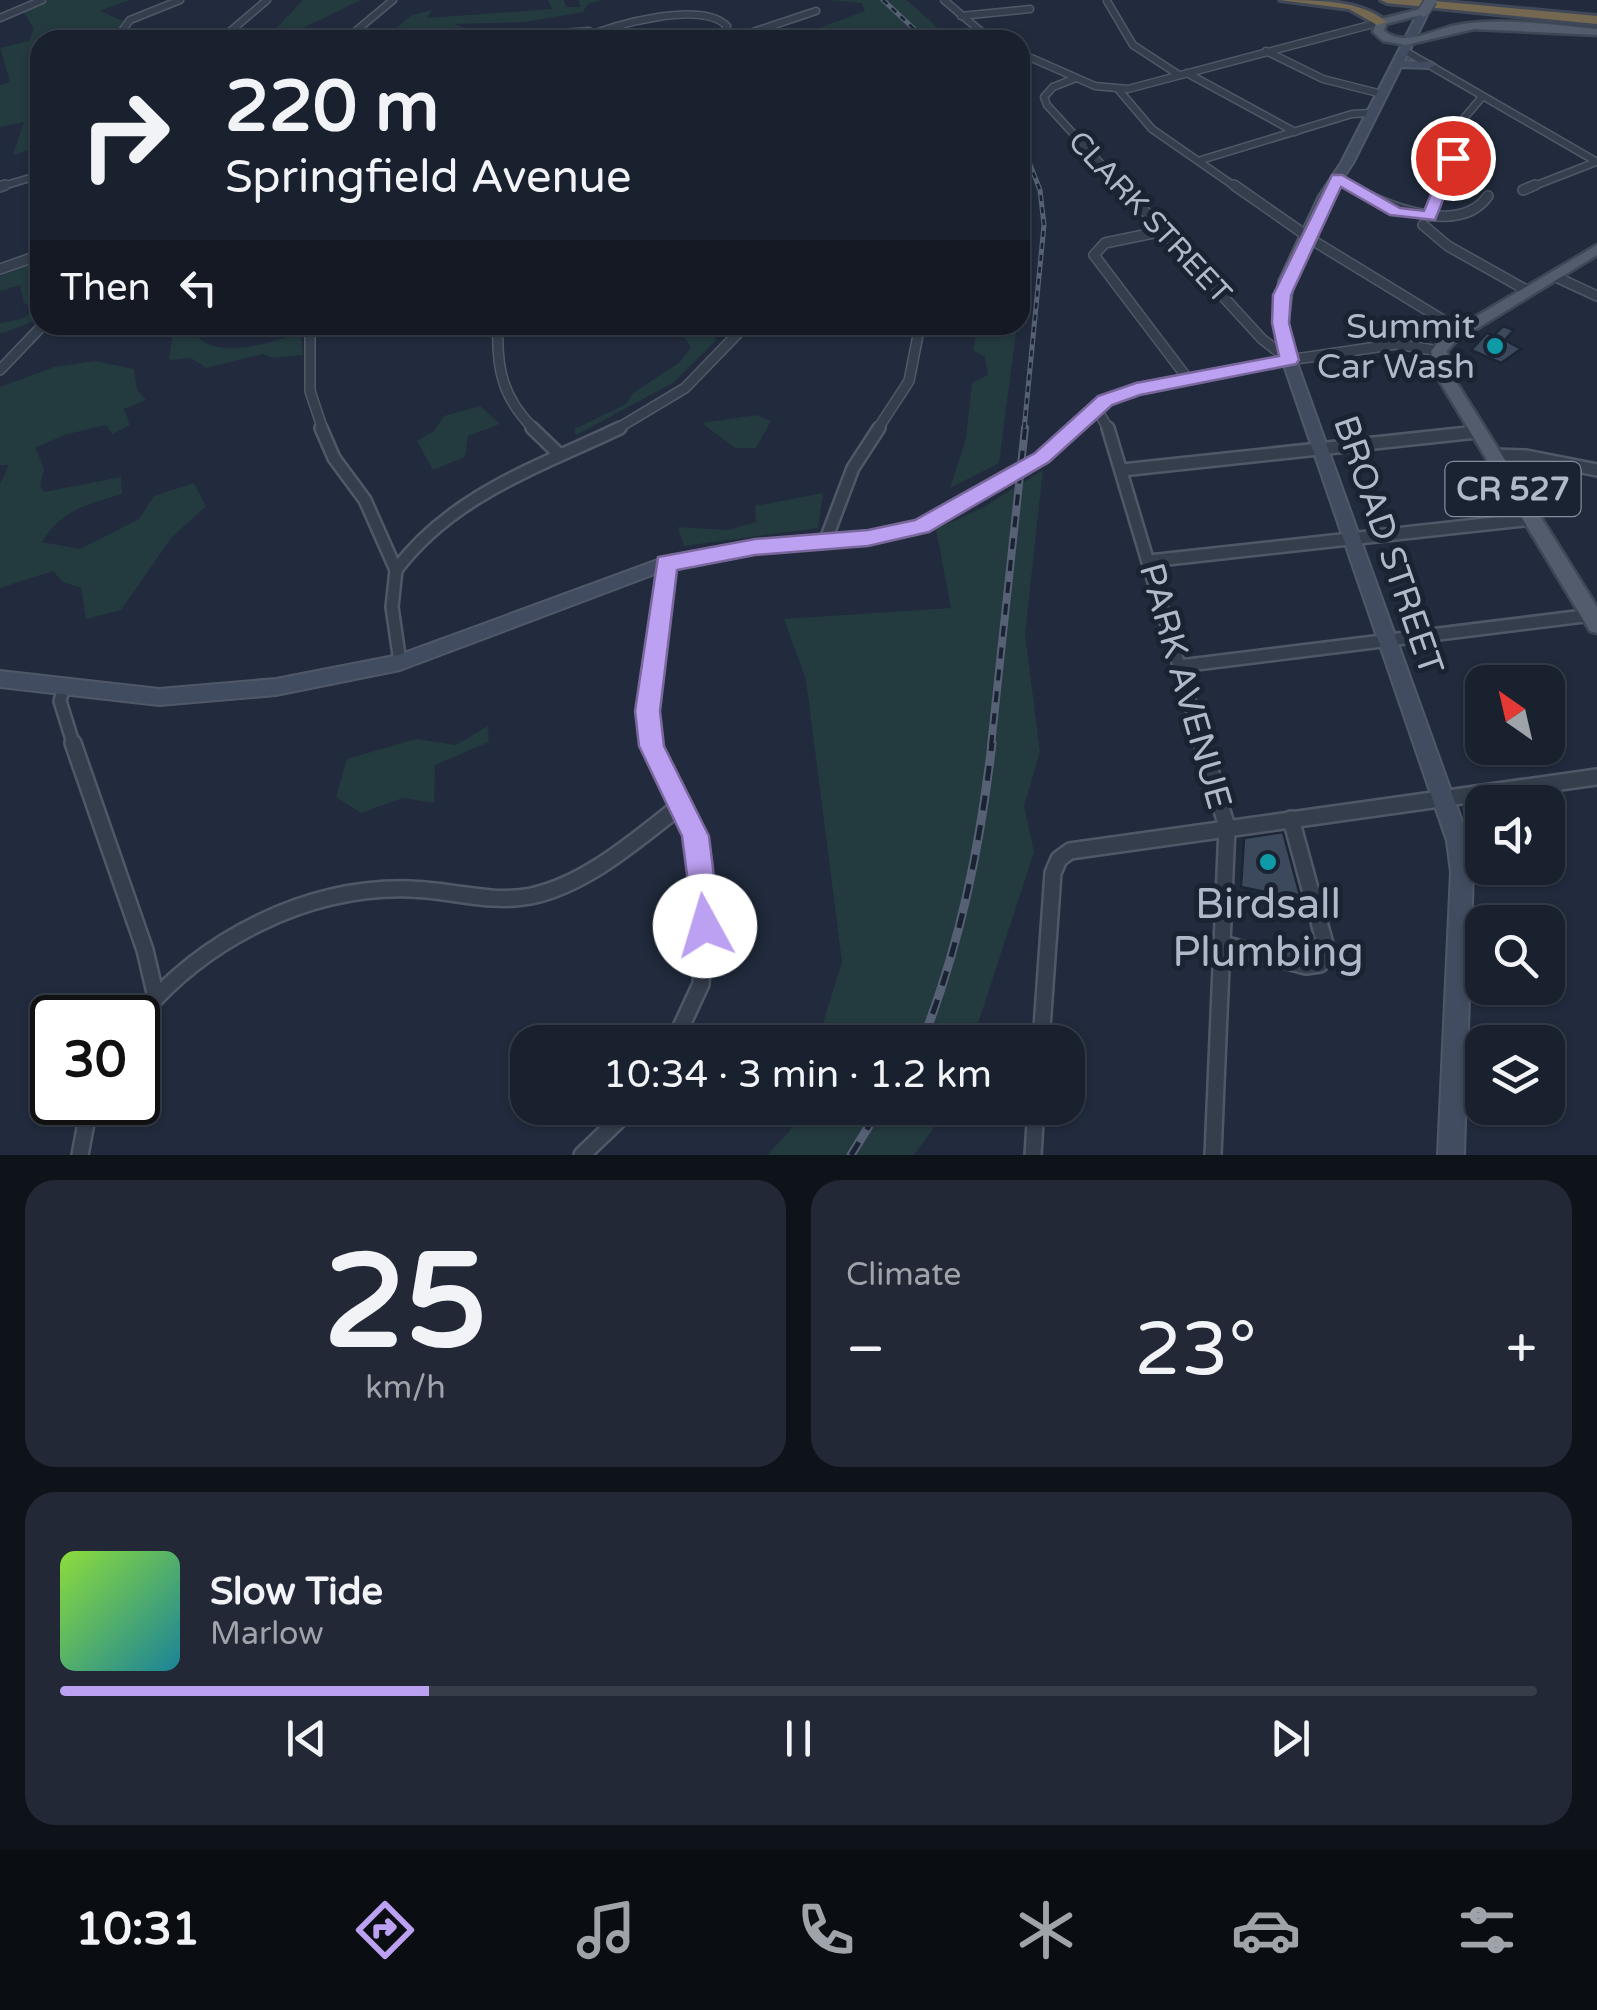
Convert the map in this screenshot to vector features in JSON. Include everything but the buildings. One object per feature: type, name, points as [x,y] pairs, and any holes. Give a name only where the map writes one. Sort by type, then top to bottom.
[{"type":"highway","points":[[1286,0],[1358,7],[1375,14],[1381,29]]},
{"type":"highway","points":[[1387,0],[1597,20]]},
{"type":"highway","points":[[1484,0],[1597,10]]},
{"type":"main road","points":[[1428,5],[1381,29],[1404,53],[1430,65]]},
{"type":"main road","name":"BROAD STREET","points":[[1428,5],[1307,236],[1286,281],[1280,308],[1289,360],[1445,798],[1462,872],[1451,1155]]},
{"type":"main road","points":[[1404,53],[1456,28],[1506,25],[1597,34]]},
{"type":"main road","points":[[1439,351],[1461,331],[1597,249]]},
{"type":"main road","name":"CR 527","points":[[1439,351],[1444,374],[1477,432],[1594,620]]},
{"type":"main road","points":[[0,679],[159,698],[217,695],[400,662],[666,563],[738,550],[889,535],[952,512],[1042,458],[1095,406],[1119,394],[1289,360]]},
{"type":"street","points":[[0,18],[42,0]]},
{"type":"street","points":[[122,30],[130,20],[180,0]]},
{"type":"street","points":[[232,30],[267,0]]},
{"type":"street","points":[[357,30],[393,0]]},
{"type":"street","points":[[944,0],[978,30]]},
{"type":"street","points":[[1106,0],[1133,46],[1295,132]]},
{"type":"street","points":[[605,30],[687,3]]},
{"type":"street","points":[[704,6],[727,22],[723,30]]},
{"type":"street","points":[[961,16],[1030,9]]},
{"type":"street","points":[[758,30],[816,11]]},
{"type":"street","points":[[1362,24],[1381,29]]},
{"type":"street","points":[[1030,58],[1076,78],[1118,89],[1362,24],[1381,29]]},
{"type":"street","points":[[1266,50],[1323,80],[1382,94]]},
{"type":"street","points":[[1430,65],[1597,162]]},
{"type":"street","name":"CLARK STREET","points":[[1076,78],[1048,90],[1044,101],[1262,338],[1289,360]]},
{"type":"street","points":[[1118,89],[1140,119],[1307,236],[1461,331]]},
{"type":"street","points":[[1465,116],[1482,96]]},
{"type":"street","points":[[1200,160],[1352,114],[1372,113]]},
{"type":"street","points":[[1426,220],[1453,158]]},
{"type":"street","points":[[1523,190],[1597,162]]},
{"type":"street","points":[[0,187],[30,177]]},
{"type":"street","points":[[1337,178],[1396,212],[1426,220],[1479,207],[1488,196]]},
{"type":"street","points":[[1426,220],[1448,246],[1528,291]]},
{"type":"street","points":[[1163,231],[1105,243],[1094,255],[1188,378]]},
{"type":"street","points":[[0,269],[30,258]]},
{"type":"street","points":[[1554,276],[1597,296]]},
{"type":"street","points":[[0,370],[33,335]]},
{"type":"street","points":[[310,335],[314,410],[334,458],[365,500],[396,570],[392,607],[400,662]]},
{"type":"street","points":[[498,335],[498,384],[515,410],[560,456]]},
{"type":"street","points":[[396,570],[422,538],[471,499],[664,404],[736,335]]},
{"type":"street","points":[[825,542],[853,468],[909,381],[918,335]]},
{"type":"street","points":[[1289,360],[1398,344],[1439,351]]},
{"type":"street","name":"PARK AVENUE","points":[[1095,406],[1105,420],[1122,470],[1227,827],[1213,1155]]},
{"type":"street","points":[[1122,470],[1477,432]]},
{"type":"street","points":[[1492,456],[1526,456],[1597,470]]},
{"type":"street","points":[[1148,561],[1532,518]]},
{"type":"street","points":[[666,563],[666,590],[647,711],[652,746],[696,836],[705,954],[701,984],[682,1025]]},
{"type":"street","points":[[1180,666],[1594,620]]},
{"type":"street","points":[[64,687],[60,701],[67,727],[145,950],[155,993],[246,932],[286,912],[321,901],[406,888],[518,898],[546,892],[636,839],[680,806]]},
{"type":"street","points":[[1042,1025],[1054,864],[1062,854],[1076,848],[1597,777]]},
{"type":"street","points":[[1222,944],[1306,966],[1320,964],[1328,955],[1291,819]]},
{"type":"street","points":[[80,1155],[86,1125]]},
{"type":"street","points":[[582,1155],[613,1125]]},
{"type":"street","points":[[1033,1155],[1035,1125]]},
{"type":"green space","points":[[47,0],[129,0],[100,11],[123,21],[117,30],[34,30],[23,11]]},
{"type":"green space","points":[[303,0],[361,0],[299,30],[275,30]]},
{"type":"green space","points":[[548,0],[564,0],[566,7],[581,7],[578,0],[602,0],[588,4],[583,12],[525,22],[455,24],[469,30],[393,30],[412,15],[432,10],[427,18],[552,9]]},
{"type":"green space","points":[[829,0],[907,0],[940,30],[814,30],[865,11],[861,3]]},
{"type":"green space","points":[[29,41],[30,150],[13,155],[24,122],[0,127],[0,85],[10,82],[0,48]]},
{"type":"green space","points":[[30,265],[30,305],[24,303],[20,285],[0,291],[0,276]]},
{"type":"green space","points":[[30,313],[30,323],[0,334],[0,323],[22,319]]},
{"type":"green space","points":[[173,335],[197,336],[207,343],[232,348],[301,335],[303,355],[272,358],[263,354],[206,368],[191,358],[169,360]]},
{"type":"green space","points":[[683,335],[712,335],[717,339],[673,383],[576,435],[574,429],[626,404],[633,393],[680,362],[691,347]]},
{"type":"green space","points":[[976,335],[1016,335],[999,463],[950,488],[966,439],[972,383],[988,375],[985,357],[973,350]]},
{"type":"green space","points":[[95,361],[134,369],[137,389],[146,400],[124,409],[130,425],[112,434],[106,425],[64,435],[35,448],[44,469],[40,486],[44,492],[121,477],[122,494],[67,515],[42,542],[80,549],[139,519],[154,496],[194,483],[206,506],[172,537],[121,610],[86,619],[81,588],[63,582],[53,571],[0,588],[0,484],[9,465],[0,465],[0,387],[54,367]]},
{"type":"green space","points":[[480,406],[500,424],[468,436],[465,457],[433,470],[417,441],[434,431],[444,416]]},
{"type":"green space","points":[[756,415],[771,421],[756,448],[735,448],[702,423]]},
{"type":"green space","points":[[1043,470],[1025,634],[1040,752],[1024,806],[1034,852],[978,1025],[822,1025],[842,962],[806,680],[784,619],[951,608],[936,529],[984,507]]},
{"type":"green space","points":[[823,493],[818,528],[684,546],[678,527],[728,530],[756,522],[755,506]]},
{"type":"green space","points":[[488,726],[489,742],[435,765],[434,803],[403,798],[361,813],[336,797],[347,759],[416,739],[456,745]]},
{"type":"green space","points":[[792,1125],[936,1125],[914,1155],[767,1155]]},
{"type":"railway","points":[[883,0],[915,30]]},
{"type":"railway","points":[[1024,430],[1044,225],[1040,190],[1030,164]]},
{"type":"railway","points":[[991,746],[1025,428]]},
{"type":"railway","points":[[928,1025],[967,895],[992,743]]},
{"type":"railway","points":[[851,1155],[870,1125]]},
{"type":"place","name":"Summit Car Wash","points":[[1495,346]]},
{"type":"place","name":"Birdsall Plumbing","points":[[1268,862]]},
{"type":"route","points":[[705,926],[696,836],[652,746],[647,711],[666,590],[666,563],[755,547],[889,535],[921,526],[1042,458],[1105,400],[1188,378],[1289,360],[1280,323],[1282,295],[1325,196],[1337,178],[1396,212],[1411,217],[1429,216],[1453,158]]}]
